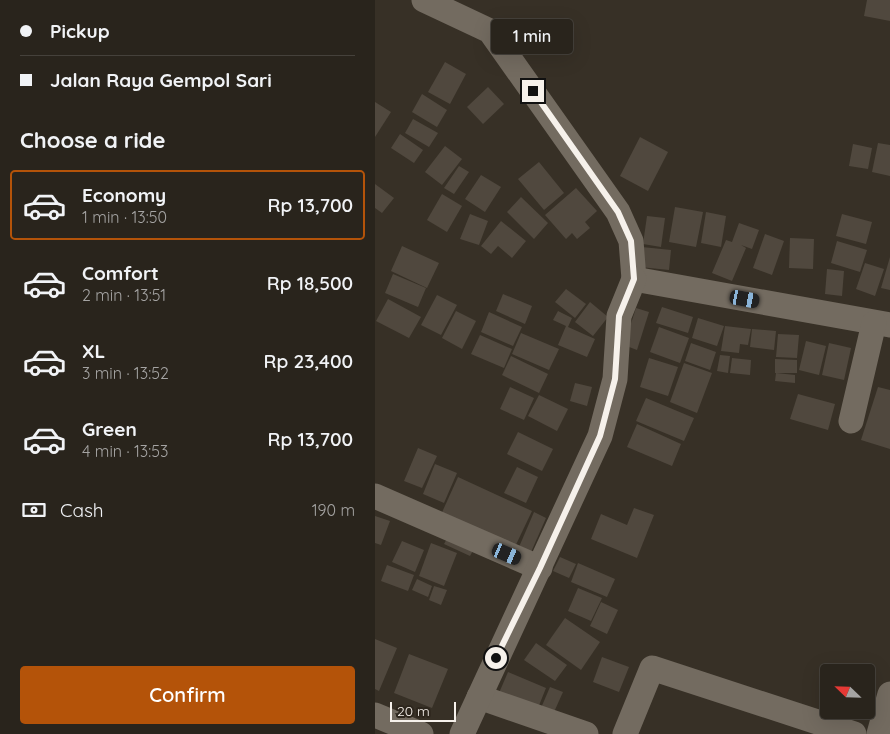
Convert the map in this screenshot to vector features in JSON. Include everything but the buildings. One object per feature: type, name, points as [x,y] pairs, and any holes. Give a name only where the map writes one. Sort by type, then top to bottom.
[{"type":"street","points":[[424,0],[490,31],[618,212],[631,241],[634,279],[619,316],[615,379],[600,436],[462,734]]},
{"type":"street","points":[[634,279],[882,324],[851,421]]},
{"type":"street","points":[[375,496],[540,568]]},
{"type":"street","points":[[625,734],[653,668],[854,734]]},
{"type":"street","points":[[879,734],[890,694]]},
{"type":"street","points":[[479,696],[586,734]]},
{"type":"street","points":[[375,715],[421,734]]},
{"type":"route","points":[[496,658],[540,568],[600,436],[615,379],[619,316],[634,279],[631,241],[618,212],[533,91]]}]
